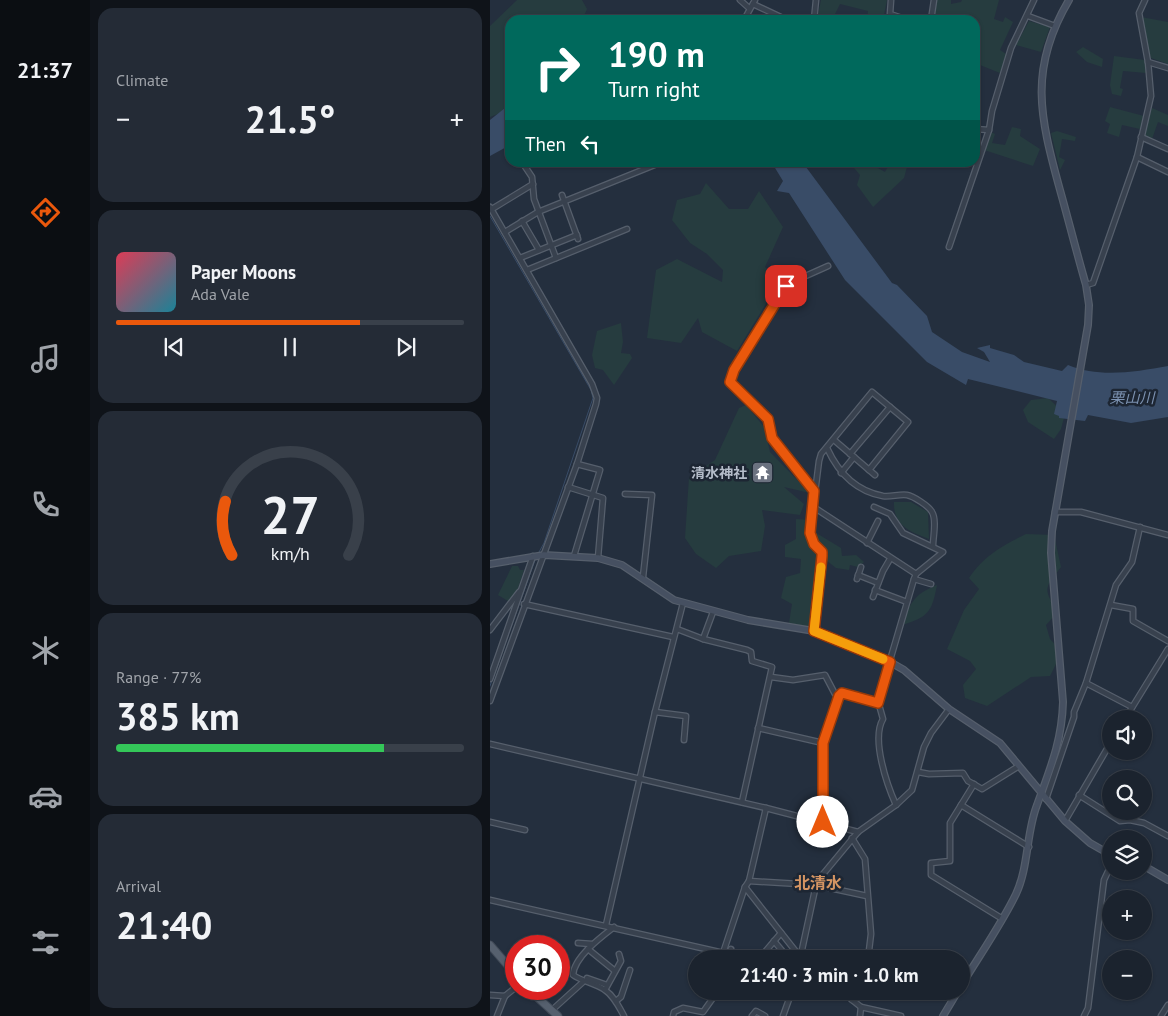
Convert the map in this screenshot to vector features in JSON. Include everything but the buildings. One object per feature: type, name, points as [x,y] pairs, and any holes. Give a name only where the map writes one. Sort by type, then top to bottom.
[{"type":"main road","points":[[490,945],[505,962]]},
{"type":"main road","points":[[539,1000],[558,1016]]},
{"type":"street","points":[[740,0],[749,8]]},
{"type":"street","points":[[814,15],[816,0]]},
{"type":"street","points":[[892,0],[890,14],[893,15]]},
{"type":"street","points":[[932,15],[934,0]]},
{"type":"street","points":[[980,156],[1011,48],[1028,16],[1034,0]]},
{"type":"street","points":[[1044,796],[1058,746],[1062,715],[1051,553],[1055,512],[1088,320],[1086,286],[1048,146],[1041,109],[1043,68],[1046,51],[1055,26],[1069,0]]},
{"type":"street","points":[[1086,286],[1093,283],[1137,157],[1151,96],[1148,62],[1139,13],[1146,0]]},
{"type":"street","points":[[746,15],[754,2],[778,15]]},
{"type":"street","points":[[1028,16],[1055,26]]},
{"type":"street","points":[[1148,62],[1168,68]]},
{"type":"street","points":[[980,129],[989,130]]},
{"type":"street","points":[[1141,137],[1168,149]]},
{"type":"street","points":[[1137,157],[1168,172]]},
{"type":"street","points":[[525,167],[532,177],[534,199],[556,258]]},
{"type":"street","points":[[505,232],[563,198],[648,167]]},
{"type":"street","points":[[949,246],[976,167]]},
{"type":"street","points":[[490,701],[524,604],[577,464],[596,404],[595,391],[491,208],[533,184]]},
{"type":"street","points":[[520,258],[577,237],[563,198]]},
{"type":"street","points":[[522,221],[539,250]]},
{"type":"street","points":[[527,270],[627,229]]},
{"type":"street","points":[[814,491],[772,438],[768,419],[730,380],[734,370],[782,290],[790,283],[828,266]]},
{"type":"street","points":[[814,631],[822,552],[814,544],[810,533],[819,461],[827,448],[872,392],[908,422],[869,470]]},
{"type":"street","points":[[841,473],[890,407]]},
{"type":"street","points":[[834,440],[875,475]]},
{"type":"street","points":[[827,448],[834,465],[841,473],[861,488],[883,496],[908,495],[930,509],[934,521],[933,546]]},
{"type":"street","points":[[574,556],[600,470],[577,464]]},
{"type":"street","points":[[568,487],[603,498],[598,558]]},
{"type":"street","points":[[625,494],[652,495],[643,577]]},
{"type":"street","points":[[812,506],[915,576],[931,584]]},
{"type":"street","points":[[874,507],[890,514],[903,533],[943,552],[915,576],[878,703],[883,719],[878,728],[883,775],[896,805]]},
{"type":"street","points":[[1055,512],[1081,512],[1168,535]]},
{"type":"street","points":[[867,544],[878,521]]},
{"type":"street","points":[[970,971],[1016,893],[1029,847],[1032,824],[1074,717],[1074,712],[1086,682],[1116,586],[1132,562],[1140,527]]},
{"type":"street","points":[[490,564],[544,555],[598,558],[622,565],[643,577],[674,600],[682,603],[748,620],[814,631],[890,662],[904,670],[949,708],[1000,743],[1065,821],[1090,843],[1102,850]]},
{"type":"street","points":[[490,679],[534,556]]},
{"type":"street","points":[[873,597],[890,559]]},
{"type":"street","points":[[861,567],[858,577],[878,583]]},
{"type":"street","points":[[490,630],[522,589]]},
{"type":"street","points":[[876,590],[907,602]]},
{"type":"street","points":[[606,925],[672,638],[677,629],[682,603]]},
{"type":"street","points":[[524,604],[672,638]]},
{"type":"street","points":[[1111,605],[1133,609],[1133,621],[1168,641]]},
{"type":"street","points":[[703,639],[713,612]]},
{"type":"street","points":[[677,629],[703,639],[751,652],[752,661],[772,668],[742,802]]},
{"type":"street","points":[[1130,710],[1168,649]]},
{"type":"street","points":[[771,677],[793,680],[825,676],[835,694],[839,696]]},
{"type":"street","points":[[1086,682],[1132,707]]},
{"type":"street","points":[[823,822],[823,743],[839,696],[842,693],[878,703]]},
{"type":"street","points":[[803,950],[816,885],[824,870],[858,832],[896,805],[912,790],[927,740],[949,708]]},
{"type":"street","points":[[655,712],[686,716],[684,740]]},
{"type":"street","points":[[1062,715],[1069,715],[1074,712]]},
{"type":"street","points":[[758,728],[823,743]]},
{"type":"street","points":[[490,744],[742,802],[858,832]]},
{"type":"street","points":[[1065,821],[1102,757]]},
{"type":"street","points":[[918,772],[929,774],[963,773],[968,782],[982,789],[1019,766]]},
{"type":"street","points":[[974,784],[950,823],[950,861],[932,863],[931,875],[1002,918]]},
{"type":"street","points":[[1079,795],[1120,821],[1130,820],[1144,823],[1168,836]]},
{"type":"street","points":[[961,804],[1029,847]]},
{"type":"street","points":[[727,950],[745,887],[749,881],[766,808]]},
{"type":"street","points":[[490,822],[526,830]]},
{"type":"street","points":[[852,838],[865,859],[871,934],[869,950]]},
{"type":"street","points":[[1152,871],[1168,880]]},
{"type":"street","points":[[1084,1016],[1088,1008],[1104,880]]},
{"type":"street","points":[[749,881],[816,885],[867,896]]},
{"type":"street","points":[[745,887],[795,950]]},
{"type":"street","points":[[490,900],[606,925],[706,950]]},
{"type":"street","points":[[614,927],[592,944],[572,972],[573,975],[606,987],[624,1016]]},
{"type":"street","points":[[766,950],[782,933]]},
{"type":"street","points":[[774,941],[782,950]]},
{"type":"street","points":[[578,943],[592,944]]},
{"type":"street","points":[[588,949],[615,971]]},
{"type":"street","points":[[606,987],[621,961],[619,954]]},
{"type":"street","points":[[616,1001],[620,997],[630,970]]},
{"type":"street","points":[[551,1012],[585,980]]},
{"type":"street","points":[[490,995],[505,996],[497,1016]]},
{"type":"street","points":[[673,1016],[674,1012],[683,1008],[703,1012],[712,1000]]},
{"type":"street","points":[[783,1016],[789,1000]]},
{"type":"street","points":[[852,1000],[861,1007],[901,1016]]},
{"type":"street","points":[[943,1016],[953,1000]]},
{"type":"street","points":[[1162,1016],[1168,1005]]},
{"type":"street","points":[[860,1016],[861,1007]]},
{"type":"street","points":[[752,1016],[756,1011],[765,1016]]},
{"type":"green space","points":[[517,0],[582,0],[587,9],[584,15],[505,15],[505,111],[490,117],[490,26]]},
{"type":"green space","points":[[821,0],[887,0],[884,15],[868,15],[868,11],[840,4],[834,15],[818,15]]},
{"type":"green space","points":[[937,0],[951,0],[951,4],[961,2],[962,0],[999,0],[994,19],[1003,22],[1005,17],[1013,22],[1000,50],[1006,54],[1000,73],[980,65],[980,15],[934,15]]},
{"type":"green space","points":[[1141,17],[1168,22],[1168,64],[1151,58],[1145,41]]},
{"type":"green space","points":[[1029,21],[1050,27],[1041,52],[1016,45]]},
{"type":"green space","points":[[1083,47],[1103,59],[1102,67],[1087,62],[1076,52]]},
{"type":"green space","points":[[1114,56],[1145,60],[1146,73],[1123,71],[1120,88],[1123,89],[1121,96],[1112,94],[1110,85]]},
{"type":"green space","points":[[1110,107],[1144,116],[1140,129],[1122,125],[1119,137],[1107,133],[1110,124],[1105,121]]},
{"type":"green space","points":[[1152,108],[1168,115],[1168,126],[1158,122],[1152,139],[1143,136]]},
{"type":"green space","points":[[1012,127],[1021,129],[1020,136],[1040,149],[1033,166],[984,150],[991,132],[995,134],[992,143],[1005,145]]},
{"type":"green space","points":[[1057,131],[1076,137],[1075,141],[1062,139],[1059,157],[1065,160],[1060,170],[1051,133]]},
{"type":"green space","points":[[853,167],[876,167],[885,172],[888,167],[907,167],[904,178],[873,207],[857,185],[860,175]]},
{"type":"green space","points":[[706,183],[729,209],[748,209],[759,191],[783,227],[765,267],[780,281],[737,351],[702,332],[698,318],[681,343],[647,338],[656,270],[677,259],[722,282],[723,270],[707,254],[690,243],[672,220],[677,200],[700,194]]},
{"type":"green space","points":[[621,323],[623,342],[621,353],[630,354],[632,358],[614,385],[603,370],[595,368],[592,355],[597,331]]},
{"type":"green space","points":[[1048,398],[1065,414],[1061,429],[1054,439],[1028,422],[1023,410],[1031,400]]},
{"type":"green space","points":[[746,405],[764,427],[770,452],[810,493],[784,487],[804,504],[800,515],[762,510],[765,526],[761,551],[729,556],[716,568],[696,554],[685,538],[689,477],[715,460],[739,408]]},
{"type":"green space","points":[[894,502],[911,502],[928,512],[929,539],[915,534],[900,522],[894,510]]},
{"type":"green space","points":[[796,519],[809,520],[813,531],[841,548],[842,556],[856,555],[864,562],[858,567],[850,565],[849,570],[836,568],[826,560],[817,562],[809,627],[789,623],[792,604],[781,598],[786,577],[800,573],[801,559],[785,557],[785,545],[796,539]]},
{"type":"green space","points":[[1026,534],[1054,535],[1061,567],[1049,584],[1048,593],[1058,612],[1046,625],[1050,639],[1062,652],[1050,676],[1031,677],[987,706],[965,698],[963,685],[976,669],[970,661],[947,649],[964,610],[979,589],[969,578],[981,563],[994,552]]},
{"type":"green space","points":[[512,566],[518,566],[520,570],[524,570],[513,604],[498,595]]},
{"type":"green space","points":[[937,585],[928,612],[918,619],[902,625],[914,600],[929,588]]},
{"type":"water","points":[[505,108],[505,148],[490,156],[490,120]]},
{"type":"water","name":"栗山川","points":[[774,167],[806,167],[892,283],[897,285],[927,316],[932,332],[962,352],[990,362],[984,352],[977,348],[990,345],[990,348],[1014,355],[1024,362],[1062,371],[1068,365],[1105,373],[1130,372],[1168,366],[1168,417],[1131,423],[1088,415],[1085,421],[1059,418],[1059,416],[1054,414],[1057,401],[968,379],[966,385],[927,362],[845,280],[789,193],[777,191],[783,181]]},
{"type":"waterway","points":[[490,216],[591,390],[593,398],[544,543],[538,554]]},
{"type":"waterway","points":[[490,686],[535,560]]},
{"type":"slow traffic","points":[[821,567],[814,631],[883,659]]},
{"type":"place","name":"清水神社","points":[[763,473]]},
{"type":"district","name":"北清水","points":[[818,883]]},
{"type":"route","points":[[786,286],[734,370],[730,382],[768,419],[772,438],[814,491],[810,533],[811,539],[822,552],[822,556],[814,631],[890,662],[878,703],[842,693],[839,696],[823,743],[823,822]]}]
